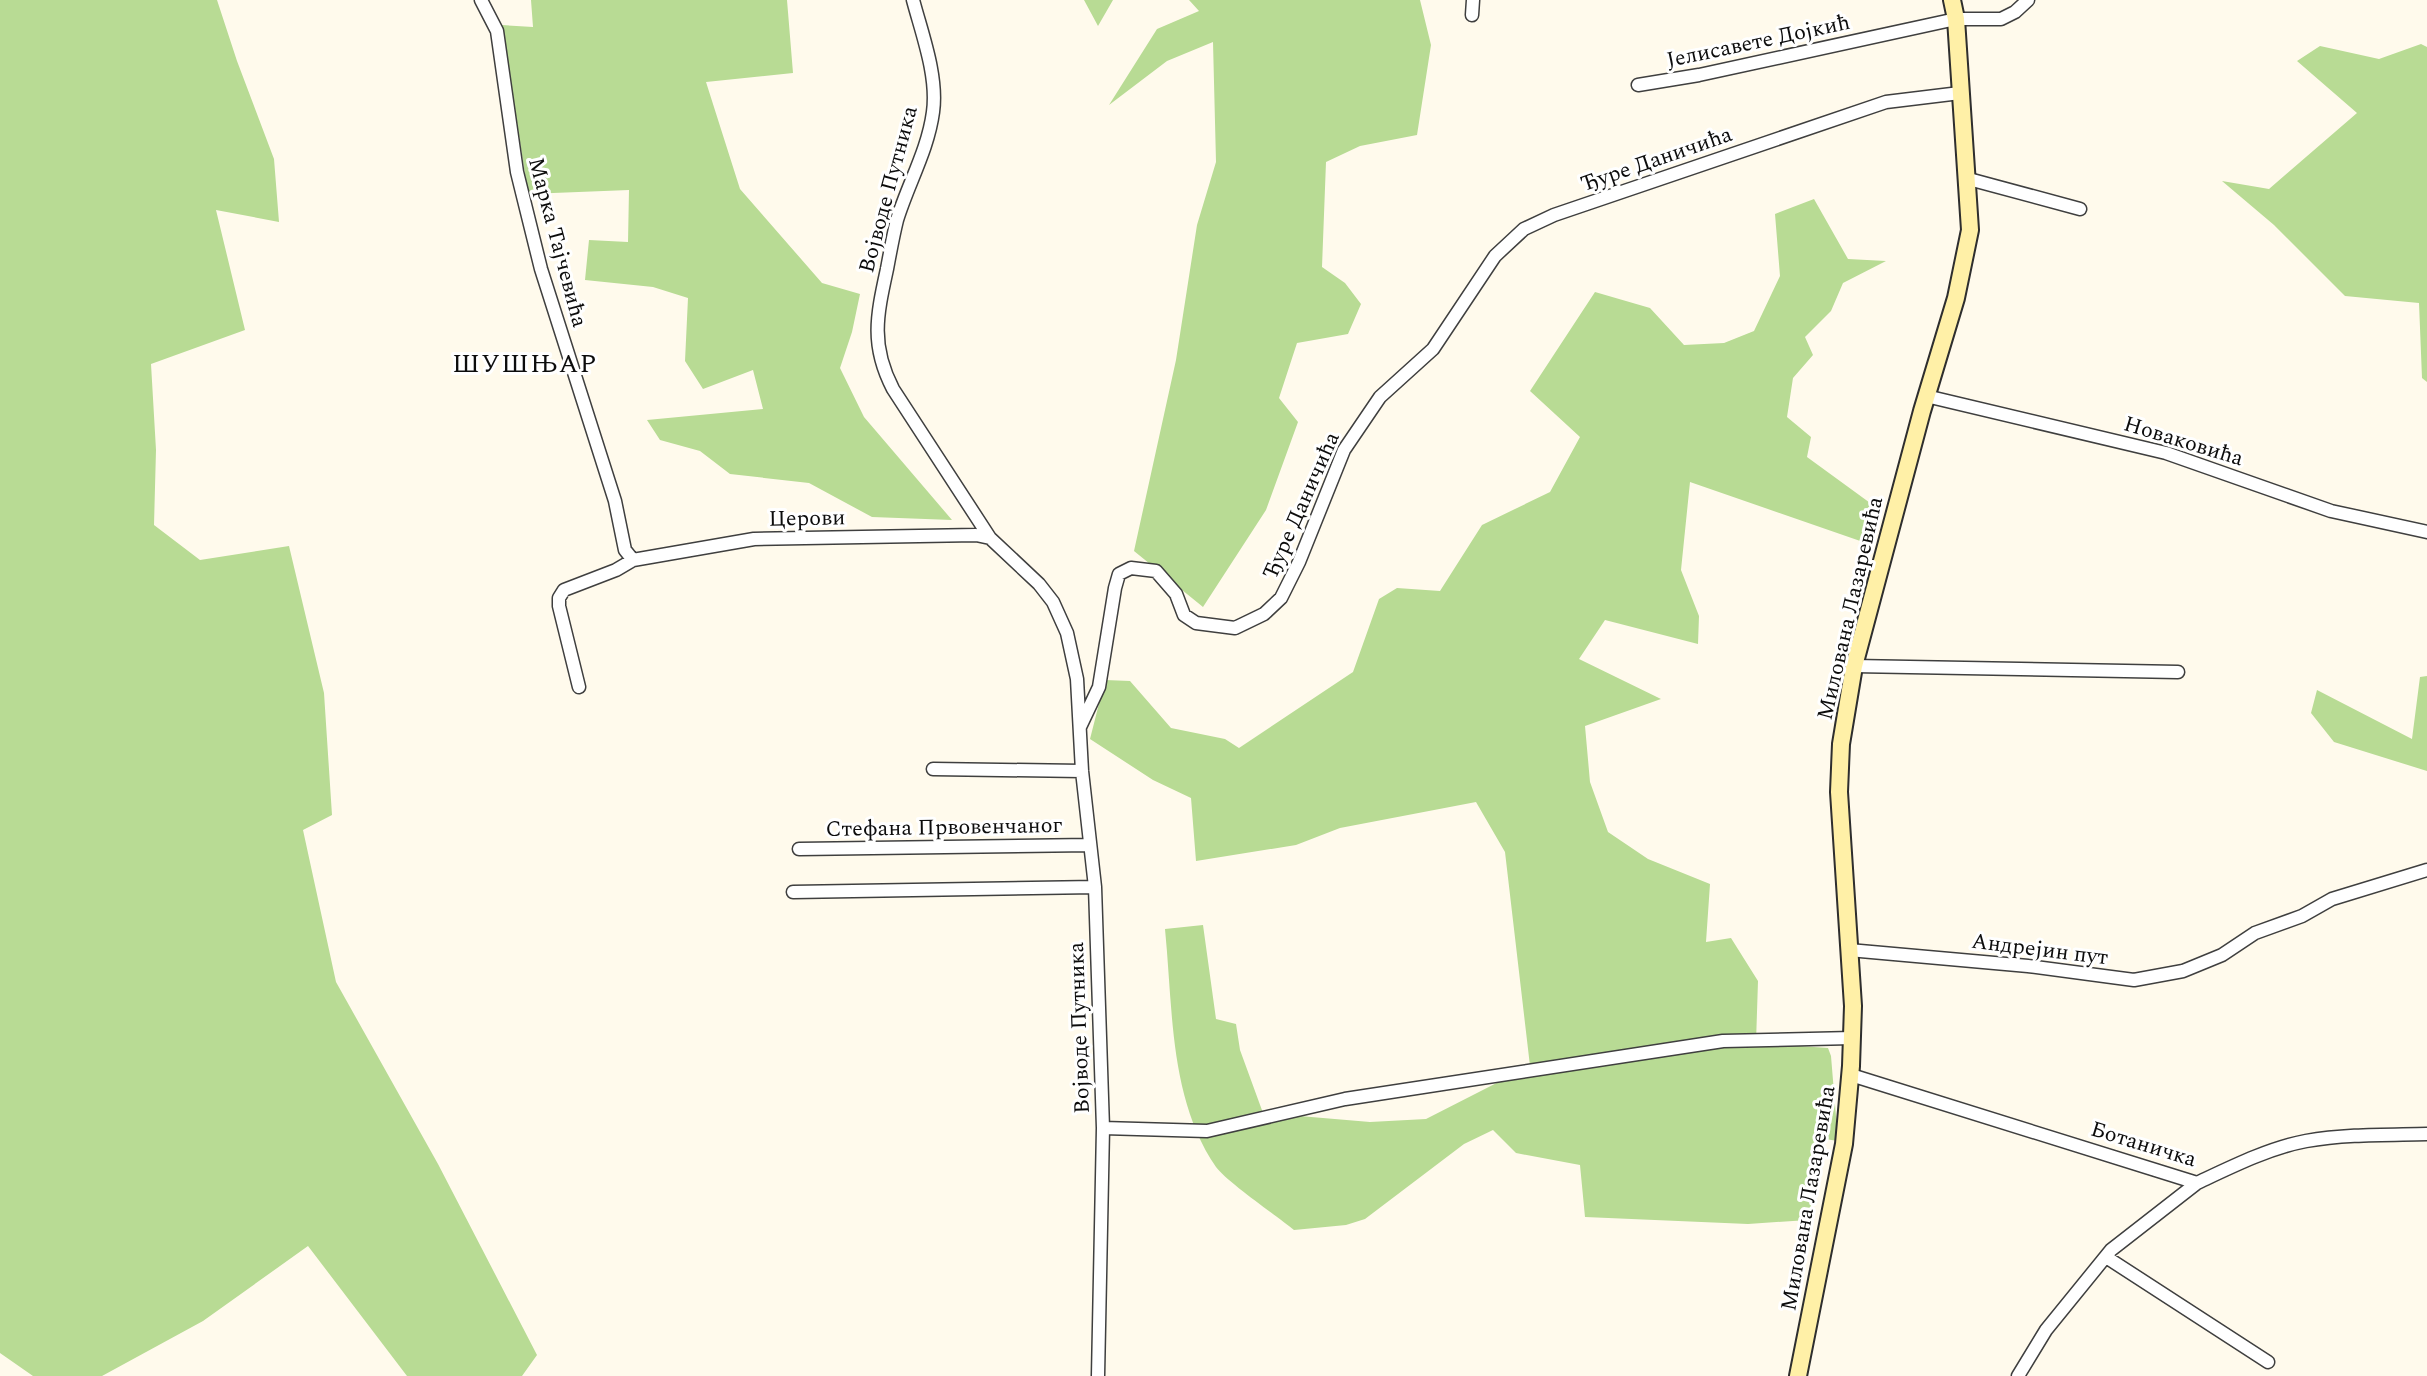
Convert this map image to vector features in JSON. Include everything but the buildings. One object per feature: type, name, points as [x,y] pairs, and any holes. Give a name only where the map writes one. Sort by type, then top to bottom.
[{"type":"street","name":"Марка Тајчевића","points":[[481,0],[497,31],[517,172],[541,268],[615,501],[625,550],[633,560]]},
{"type":"street","name":"Војводе Путника","points":[[913,0],[931,78],[933,111],[923,150],[897,221],[876,319],[879,353],[892,389],[990,538],[1033,579],[1053,602],[1067,633],[1077,680],[1082,771],[1095,887],[1103,1128],[1098,1376]]},
{"type":"street","points":[[1472,15],[1473,0]]},
{"type":"street","name":"Милована Лазаревића","points":[[1798,1376],[1844,1144],[1851,1075],[1849,950],[1839,772],[1841,744],[1854,666],[1926,396],[1956,298],[1970,230],[1956,19],[1952,0]]},
{"type":"street","name":"Јелисавете Дојкић","points":[[1638,85],[1699,75],[1956,19],[2001,19],[2015,12],[2028,0]]},
{"type":"street","name":"Ђуре Даничића","points":[[1080,728],[1099,687],[1119,574],[1131,568],[1156,571],[1176,594],[1184,615],[1196,623],[1235,628],[1264,614],[1281,598],[1299,562],[1344,450],[1380,397],[1433,349],[1495,256],[1524,229],[1554,215],[1886,102],[1960,93]]},
{"type":"street","points":[[1965,178],[2080,208]]},
{"type":"street","name":"Новаковића","points":[[1926,396],[2166,453],[2331,511],[2427,532]]},
{"type":"street","name":"Церови","points":[[579,687],[559,606],[559,597],[568,587],[616,570],[633,560],[754,539],[976,536],[990,538]]},
{"type":"street","points":[[1854,666],[2178,672]]},
{"type":"street","points":[[933,769],[1082,771]]},
{"type":"street","name":"Стефана Првовенчаног","points":[[799,849],[1090,845]]},
{"type":"street","name":"Андрејин пут","points":[[1849,950],[2028,966],[2134,980],[2183,971],[2222,956],[2255,933],[2302,916],[2332,899],[2427,870]]},
{"type":"street","points":[[793,892],[1095,887]]},
{"type":"street","points":[[1103,1128],[1207,1131],[1345,1099],[1723,1041],[1852,1038]]},
{"type":"street","name":"Ботаничка","points":[[1851,1075],[2197,1183],[2242,1162],[2304,1141],[2365,1134],[2427,1134]]},
{"type":"street","points":[[2018,1376],[2046,1330],[2106,1257],[2197,1183]]},
{"type":"street","points":[[2106,1257],[2268,1362]]},
{"type":"green space","points":[[0,0],[217,0],[274,159],[279,222],[216,210],[245,330],[151,364],[156,450],[154,525],[200,560],[289,546],[324,693],[332,815],[303,830],[336,982],[438,1164],[537,1355],[522,1376],[407,1376],[308,1246],[203,1321],[102,1376],[33,1376],[0,1353]]},
{"type":"green space","points":[[531,0],[787,0],[793,73],[706,82],[740,189],[822,283],[860,294],[852,332],[840,368],[864,417],[952,520],[872,517],[809,483],[730,474],[700,451],[660,440],[647,420],[763,409],[753,370],[703,389],[685,361],[688,298],[653,287],[585,280],[589,240],[628,242],[629,190],[528,194],[502,25],[533,27]]},
{"type":"green space","points":[[1084,0],[1113,0],[1098,26]]},
{"type":"green space","points":[[1189,0],[1420,0],[1431,45],[1417,135],[1360,146],[1326,162],[1322,267],[1345,283],[1361,304],[1348,334],[1297,343],[1279,398],[1298,422],[1266,510],[1203,607],[1134,551],[1176,360],[1197,225],[1216,162],[1213,42],[1167,61],[1109,105],[1157,29],[1199,11]]},
{"type":"green space","points":[[2421,44],[2427,47],[2427,382],[2422,378],[2419,303],[2345,296],[2274,225],[2222,181],[2269,189],[2357,113],[2297,61],[2320,46],[2379,59]]},
{"type":"green space","points":[[1814,199],[1848,259],[1886,261],[1843,283],[1831,311],[1805,337],[1813,355],[1793,378],[1787,417],[1811,437],[1807,457],[1877,508],[1866,543],[1690,482],[1681,570],[1699,616],[1698,644],[1605,620],[1579,659],[1661,699],[1585,726],[1590,782],[1608,832],[1648,859],[1710,884],[1706,942],[1731,938],[1758,981],[1756,1043],[1828,1048],[1831,1056],[1838,1141],[1825,1139],[1808,1220],[1748,1224],[1585,1217],[1580,1165],[1516,1153],[1493,1130],[1464,1144],[1365,1219],[1346,1225],[1294,1230],[1241,1190],[1216,1167],[1189,1112],[1176,1052],[1165,929],[1203,925],[1216,1019],[1236,1024],[1240,1050],[1263,1113],[1370,1122],[1426,1119],[1530,1066],[1505,852],[1476,802],[1340,828],[1296,845],[1196,861],[1191,798],[1153,780],[1090,739],[1105,680],[1130,681],[1171,728],[1225,739],[1239,748],[1353,672],[1379,599],[1397,588],[1440,591],[1482,525],[1550,492],[1580,437],[1530,391],[1595,292],[1650,308],[1684,345],[1724,343],[1754,331],[1780,276],[1775,214]]},
{"type":"green space","points":[[2427,676],[2427,771],[2334,742],[2311,713],[2317,690],[2412,739],[2420,677]]},
{"type":"district","name":"ШУШЊАР","points":[[525,363]]}]
